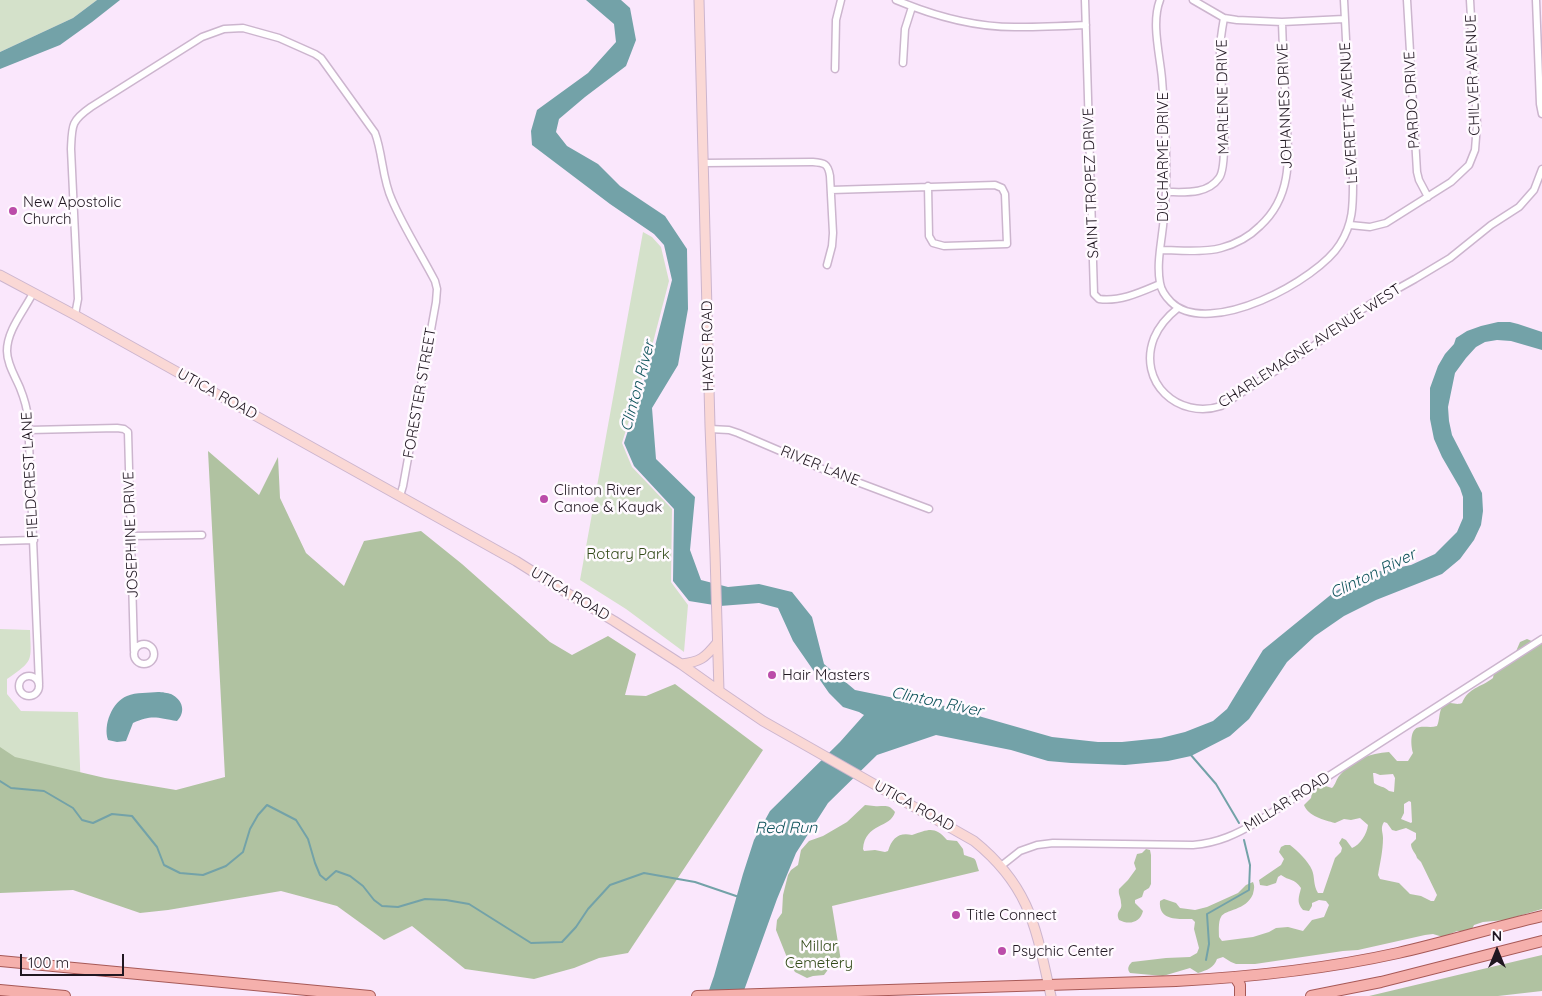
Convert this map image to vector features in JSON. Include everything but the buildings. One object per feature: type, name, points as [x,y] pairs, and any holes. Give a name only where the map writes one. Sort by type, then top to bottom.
[{"type":"main road","points":[[697,996],[873,993],[1235,977],[1310,969],[1371,958],[1542,916]]},
{"type":"main road","points":[[1311,996],[1381,982],[1542,941]]},
{"type":"main road","points":[[0,961],[370,996]]},
{"type":"main road","points":[[1235,977],[1241,989],[1240,996]]},
{"type":"main road","points":[[2,990],[65,996]]},
{"type":"street","name":"HAYES ROAD","points":[[699,0],[719,691]]},
{"type":"street","points":[[835,68],[836,20],[841,0]]},
{"type":"street","points":[[896,0],[912,7],[945,16],[991,25],[1018,27],[1086,25]]},
{"type":"street","name":"SAINT TROPEZ DRIVE","points":[[1085,0],[1094,294],[1098,299],[1114,299],[1137,294],[1160,284]]},
{"type":"street","name":"DUCHARME DRIVE","points":[[1160,0],[1156,18],[1165,120],[1166,192],[1159,264],[1160,284]]},
{"type":"street","points":[[1193,0],[1224,18],[1237,20],[1282,22],[1344,19]]},
{"type":"street","name":"LEVERETTE AVENUE","points":[[1344,0],[1353,178],[1350,225]]},
{"type":"street","name":"PARDO DRIVE","points":[[1407,0],[1417,172],[1428,197]]},
{"type":"street","name":"CHILVER AVENUE","points":[[1428,197],[1463,172],[1469,165],[1475,150],[1477,124],[1470,0]]},
{"type":"street","points":[[1536,0],[1542,114]]},
{"type":"street","points":[[903,63],[905,29],[912,7]]},
{"type":"street","name":"MARLENE DRIVE","points":[[1166,192],[1200,191],[1210,187],[1221,174],[1224,164],[1224,142],[1220,50],[1224,18]]},
{"type":"street","name":"JOHANNES DRIVE","points":[[1160,250],[1208,250],[1218,249],[1235,243],[1256,230],[1279,203],[1285,189],[1288,164],[1282,22]]},
{"type":"street","name":"FORESTER STREET","points":[[75,314],[78,299],[71,135],[74,122],[80,115],[97,102],[192,43],[211,33],[224,29],[243,28],[273,36],[315,54],[320,58],[375,133],[391,199],[435,281],[437,289],[400,496]]},
{"type":"street","points":[[704,163],[812,162],[822,163],[829,168],[833,234],[827,265]]},
{"type":"street","name":"CHARLEMAGNE AVENUE WEST","points":[[1178,308],[1160,327],[1154,338],[1150,362],[1151,371],[1167,396],[1181,405],[1201,409],[1221,406],[1311,348],[1372,302],[1450,258],[1491,225],[1520,207],[1534,190],[1542,169]]},
{"type":"street","points":[[831,190],[928,186],[992,184],[1002,188],[1006,198],[1007,244],[944,246],[933,243],[929,236],[928,186]]},
{"type":"street","points":[[1160,284],[1167,297],[1178,308],[1193,312],[1223,312],[1246,307],[1278,293],[1328,259],[1341,243],[1350,225],[1370,227],[1381,225],[1428,197]]},
{"type":"street","name":"UTICA ROAD","points":[[0,275],[33,294],[75,314],[516,561],[614,621],[763,721],[961,832],[984,849],[1001,866],[1016,886],[1031,916],[1051,996]]},
{"type":"street","name":"FIELDCREST LANE","points":[[33,294],[14,327],[4,352],[26,406],[29,430],[39,684]]},
{"type":"street","name":"JOSEPHINE DRIVE","points":[[29,430],[117,428],[128,432],[134,651]]},
{"type":"street","name":"RIVER LANE","points":[[710,429],[729,430],[738,433],[820,468],[929,509]]},
{"type":"street","points":[[130,536],[202,535]]},
{"type":"street","points":[[0,541],[34,540]]},
{"type":"street","points":[[134,637],[150,646],[154,652],[151,661],[145,664],[138,663],[134,658],[134,651],[138,646],[144,644]]},
{"type":"street","name":"MILLAR ROAD","points":[[1001,866],[1020,851],[1037,845],[1060,843],[1194,845],[1229,838],[1473,685],[1542,639]]},
{"type":"street","points":[[680,664],[691,663],[704,658],[717,643]]},
{"type":"street","points":[[29,676],[35,678],[39,684],[36,693],[30,696],[24,695],[19,690],[19,683],[38,667]]},
{"type":"green space","points":[[0,0],[97,0],[73,18],[0,52]]},
{"type":"green space","name":"Rotary Park","points":[[643,232],[652,237],[661,247],[669,281],[651,350],[622,443],[632,467],[672,509],[671,582],[688,605],[684,652],[626,609],[580,580]]},
{"type":"green space","points":[[208,451],[259,495],[278,457],[280,498],[306,553],[344,586],[364,541],[421,531],[462,564],[550,642],[572,655],[608,636],[636,654],[625,695],[646,696],[675,684],[763,750],[628,953],[599,958],[574,968],[534,979],[465,969],[412,926],[384,940],[337,906],[281,891],[140,913],[73,890],[0,893],[0,747],[15,757],[105,778],[176,790],[225,777]]},
{"type":"green space","points":[[0,629],[30,630],[31,648],[29,659],[22,668],[7,679],[7,694],[21,711],[78,712],[82,820],[0,781]]},
{"type":"green space","points":[[1527,639],[1534,642],[1542,639],[1542,909],[1505,920],[1483,922],[1474,925],[1472,929],[1457,931],[1443,937],[1433,934],[1425,935],[1358,950],[1255,964],[1236,964],[1223,957],[1217,959],[1210,968],[1198,973],[1190,968],[1163,976],[1130,973],[1128,968],[1132,962],[1190,957],[1197,953],[1199,948],[1194,929],[1195,922],[1192,919],[1170,918],[1160,908],[1160,901],[1164,899],[1176,903],[1180,908],[1195,910],[1207,907],[1238,893],[1246,885],[1253,882],[1254,889],[1250,900],[1241,907],[1223,914],[1221,917],[1219,937],[1222,941],[1253,937],[1276,928],[1288,927],[1303,931],[1312,920],[1324,917],[1329,905],[1326,901],[1319,900],[1312,903],[1309,911],[1303,910],[1299,902],[1301,888],[1294,881],[1281,875],[1276,883],[1267,886],[1260,885],[1259,880],[1281,865],[1284,859],[1279,852],[1281,847],[1290,845],[1308,863],[1313,873],[1316,890],[1318,893],[1323,893],[1335,858],[1341,852],[1342,848],[1339,843],[1342,838],[1352,848],[1365,835],[1368,825],[1360,818],[1344,819],[1335,823],[1309,812],[1304,805],[1311,798],[1313,787],[1319,784],[1332,788],[1350,765],[1362,758],[1375,754],[1389,752],[1397,761],[1408,761],[1413,753],[1411,742],[1414,730],[1420,727],[1437,726],[1443,706],[1450,703],[1462,703],[1471,691],[1493,678],[1494,672],[1514,656],[1520,642]],"holes":[[[1373,773],[1380,775],[1393,774],[1395,778],[1394,792],[1374,783]],[[1409,801],[1411,802],[1411,823],[1401,819],[1404,813],[1404,804]],[[1384,822],[1387,823],[1392,830],[1396,831],[1406,828],[1416,833],[1416,839],[1411,846],[1437,895],[1434,901],[1410,894],[1399,883],[1380,879],[1378,875]]]},
{"type":"green space","name":"Millar Cemetery","points":[[865,805],[888,806],[895,812],[889,821],[868,834],[864,851],[875,850],[885,852],[888,851],[894,839],[900,835],[912,835],[931,830],[939,832],[947,840],[957,841],[963,849],[964,855],[975,859],[979,871],[832,906],[841,961],[830,967],[824,975],[807,978],[795,972],[776,930],[777,920],[782,913],[783,895],[788,875],[798,865],[801,850],[809,841],[823,836],[847,822]]},
{"type":"green space","points":[[1146,849],[1150,850],[1151,855],[1151,884],[1144,891],[1142,897],[1135,900],[1135,903],[1143,911],[1142,915],[1134,922],[1123,922],[1118,917],[1118,912],[1121,908],[1119,889],[1136,869],[1134,863],[1137,854],[1142,853]]},
{"type":"green space","points":[[1542,955],[1542,991],[1498,996],[1369,996]]},
{"type":"water","points":[[97,0],[120,0],[60,45],[0,69],[0,52],[73,18]]},
{"type":"water","points":[[586,0],[621,0],[630,8],[636,40],[626,66],[559,119],[556,132],[567,146],[598,164],[620,186],[665,216],[687,249],[688,309],[678,365],[652,408],[656,459],[695,497],[690,550],[701,580],[728,587],[759,584],[792,592],[812,617],[824,664],[855,690],[952,707],[1052,737],[1098,742],[1122,742],[1161,738],[1185,732],[1213,721],[1227,709],[1263,650],[1333,593],[1365,574],[1411,565],[1435,554],[1457,532],[1463,518],[1463,497],[1434,439],[1430,419],[1430,388],[1438,366],[1454,344],[1456,338],[1467,331],[1481,326],[1498,322],[1510,322],[1542,332],[1542,350],[1511,341],[1497,340],[1485,342],[1476,347],[1455,373],[1448,407],[1452,435],[1482,493],[1483,511],[1481,525],[1474,540],[1460,559],[1442,574],[1376,600],[1344,616],[1315,636],[1287,662],[1249,719],[1230,736],[1191,756],[1168,761],[1125,765],[1071,763],[1048,761],[1011,750],[936,735],[877,755],[828,803],[796,853],[777,899],[742,996],[707,996],[754,840],[770,811],[840,742],[864,715],[843,707],[829,693],[793,641],[778,608],[759,603],[720,606],[689,601],[673,581],[674,509],[634,466],[624,443],[654,350],[672,280],[664,245],[654,234],[610,204],[532,145],[531,131],[537,110],[588,73],[616,42],[614,24]]},
{"type":"water","points":[[158,692],[171,694],[181,703],[182,714],[177,721],[145,718],[133,723],[126,741],[108,740],[108,721],[117,703],[127,696],[138,693]]},
{"type":"waterway","points":[[1190,754],[1216,784],[1239,823]]},
{"type":"waterway","points":[[0,781],[11,788],[44,791],[73,808],[82,820],[93,823],[112,814],[132,816],[157,847],[164,865],[180,873],[203,875],[226,866],[243,852],[250,829],[258,815],[267,805],[296,820],[308,839],[320,875],[326,880],[336,871],[350,876],[363,886],[374,900],[382,906],[398,907],[425,899],[469,904],[531,943],[562,942],[610,885],[644,873],[695,882],[739,897]]},
{"type":"waterway","points":[[1206,960],[1209,944],[1207,914],[1249,890],[1250,865],[1244,840]]},
{"type":"place","name":"New Apostolic Church","points":[[13,211]]},
{"type":"place","name":"Clinton River Canoe & Kayak","points":[[544,499]]},
{"type":"place","name":"Hair Masters","points":[[772,675]]},
{"type":"place","name":"Title Connect","points":[[956,915]]},
{"type":"place","name":"Psychic Center","points":[[1002,951]]},
{"type":"water label","name":"Clinton River","points":[[638,386]]},
{"type":"water label","name":"Clinton River","points":[[1373,574]]},
{"type":"water label","name":"Clinton River","points":[[937,702]]},
{"type":"water label","name":"Red Run","points":[[786,828]]}]
